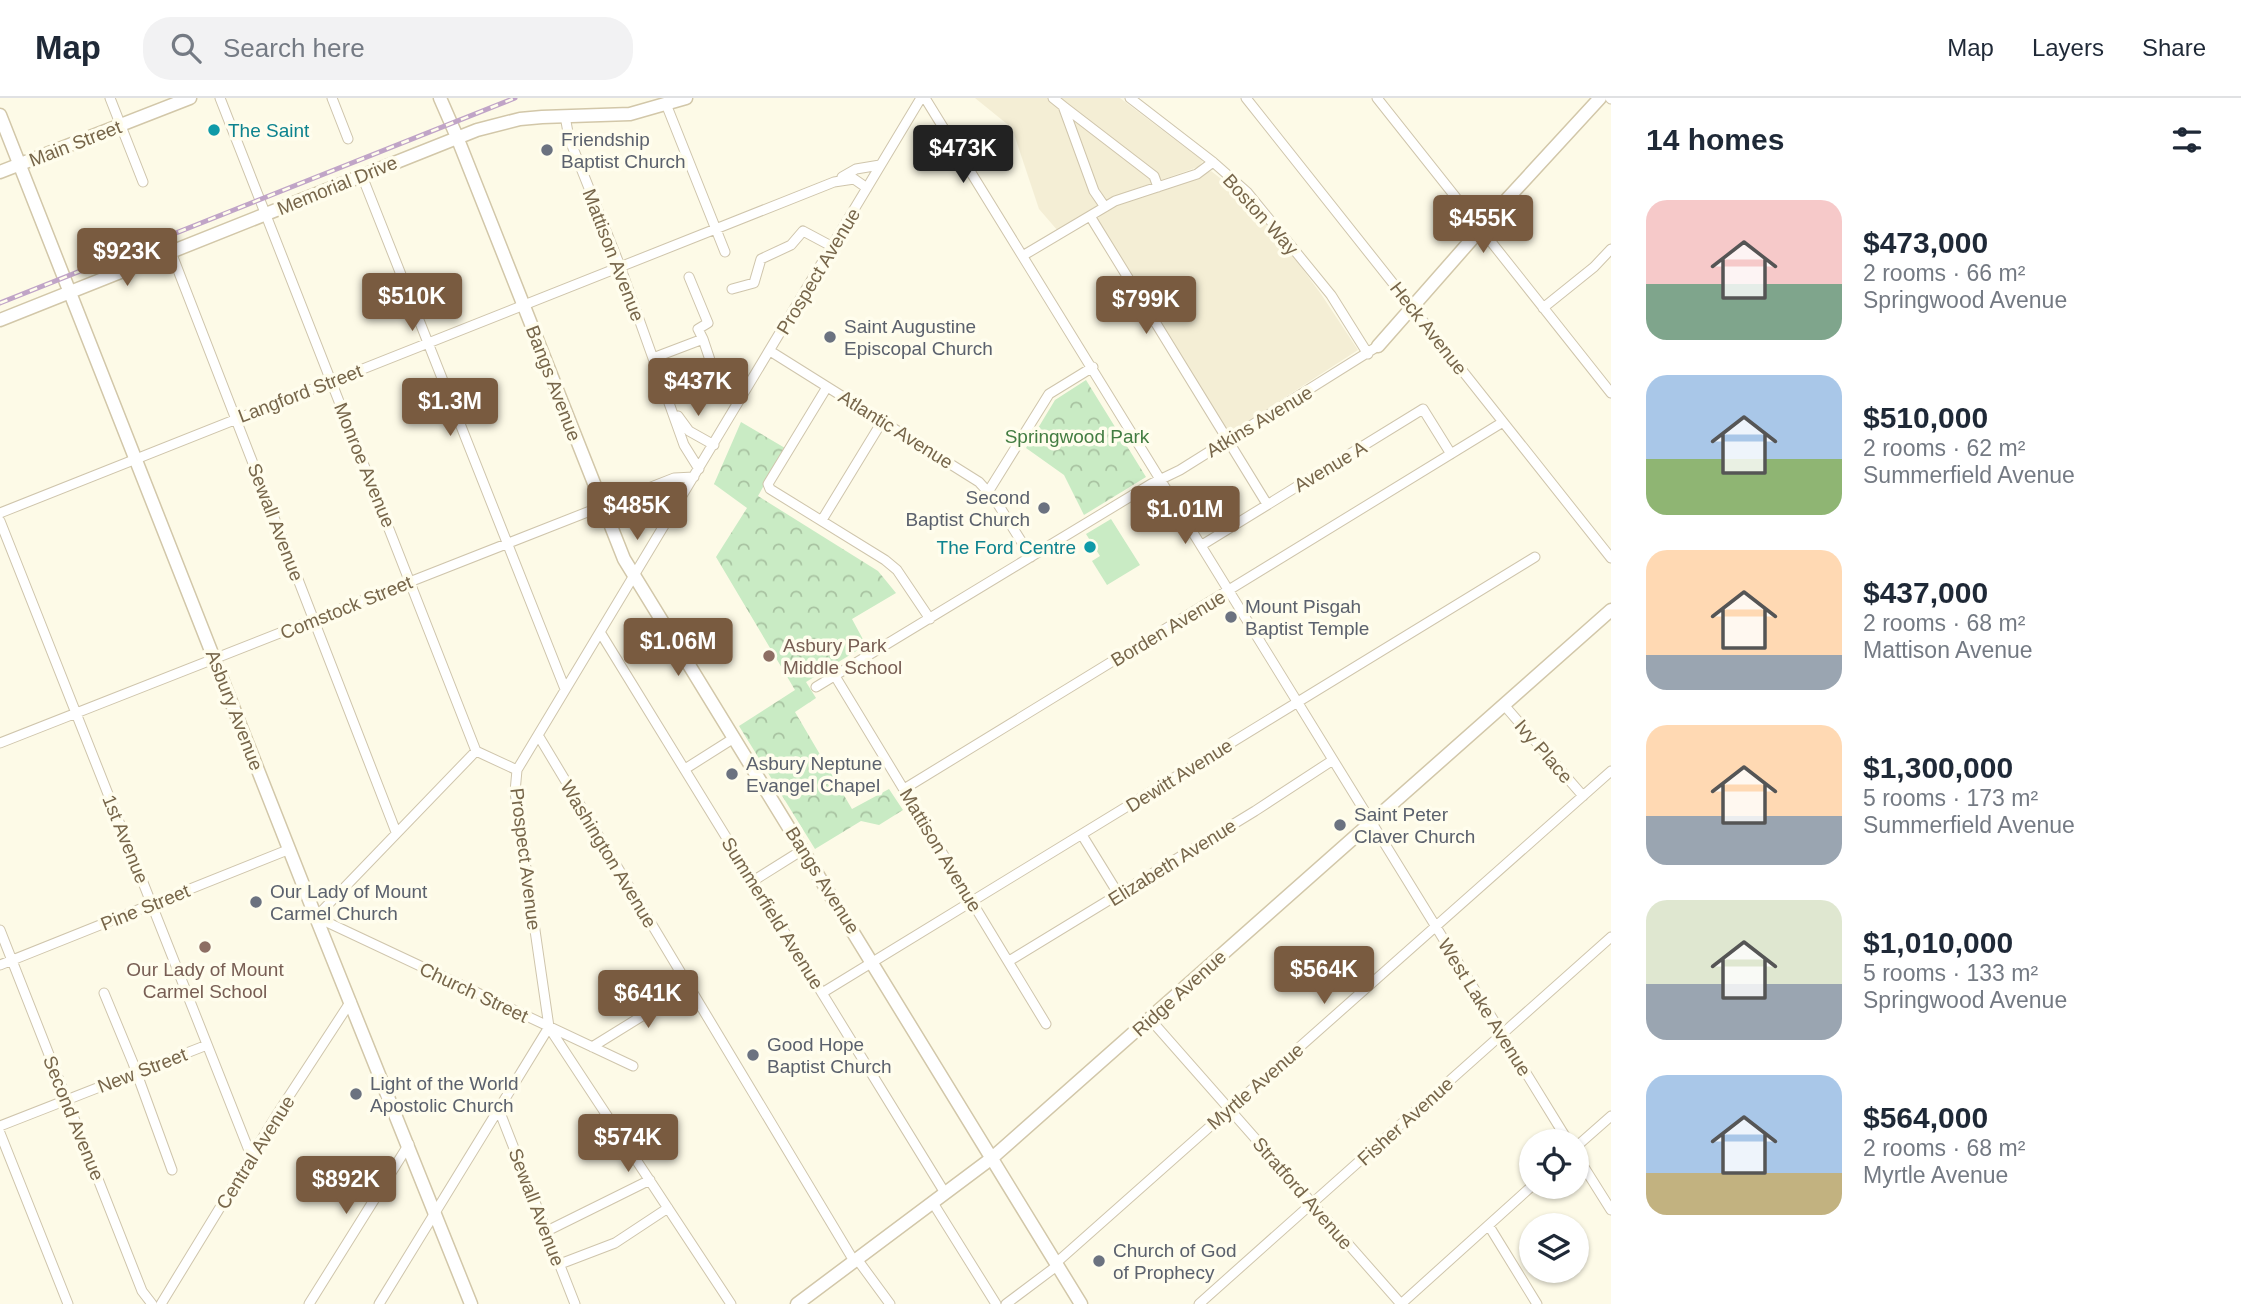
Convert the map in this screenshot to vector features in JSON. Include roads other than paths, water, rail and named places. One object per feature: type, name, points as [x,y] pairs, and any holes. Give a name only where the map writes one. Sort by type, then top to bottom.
[{"type":"street","points":[[110,98],[143,182]]},
{"type":"street","name":"Main Street","points":[[0,172],[190,98]]},
{"type":"street","name":"Monroe Avenue","points":[[220,98],[476,751]]},
{"type":"street","points":[[331,98],[348,139]]},
{"type":"street","name":"Bangs Avenue","points":[[440,98],[620,551],[1081,1304]]},
{"type":"street","name":"Memorial Drive","points":[[0,320],[457,137],[520,119],[630,114],[686,98]]},
{"type":"street","name":"Prospect Avenue","points":[[550,1027],[515,792],[517,770],[880,165],[923,98]]},
{"type":"street","name":"West Lake Avenue","points":[[923,98],[1024,255],[1561,1129]]},
{"type":"street","points":[[1053,98],[1154,176],[1158,187]]},
{"type":"street","name":"Boston Way","points":[[1130,98],[1247,192],[1373,350]]},
{"type":"street","name":"Heck Avenue","points":[[1246,98],[1611,558]]},
{"type":"street","points":[[1377,98],[1611,393]]},
{"type":"street","name":"Atkins Avenue","points":[[816,687],[1227,441],[1373,350],[1601,98]]},
{"type":"street","points":[[666,104],[725,252]]},
{"type":"street","points":[[1063,106],[1094,191],[1105,207]]},
{"type":"street","name":"Asbury Avenue","points":[[0,115],[471,1304]]},
{"type":"street","name":"Mattison Avenue","points":[[565,117],[569,138],[620,266],[696,473]]},
{"type":"street","points":[[1024,255],[1129,195],[1197,174],[1213,162]]},
{"type":"street","name":"Langford Street","points":[[0,513],[834,182],[856,169],[880,165]]},
{"type":"street","points":[[362,176],[565,689]]},
{"type":"street","points":[[834,182],[854,179],[867,188]]},
{"type":"street","points":[[1090,216],[1267,504]]},
{"type":"street","points":[[732,289],[754,283],[761,259],[791,244],[803,231],[833,247]]},
{"type":"street","points":[[1543,309],[1594,267],[1611,249]]},
{"type":"street","name":"Sewall Avenue","points":[[171,252],[397,832]]},
{"type":"street","points":[[689,277],[708,323],[698,329],[712,366]]},
{"type":"street","points":[[653,358],[703,339]]},
{"type":"street","name":"Atlantic Avenue","points":[[770,351],[968,474],[988,492],[1031,557]]},
{"type":"street","points":[[988,492],[1049,394],[1093,367]]},
{"type":"street","points":[[1603,383],[1611,374]]},
{"type":"street","points":[[827,387],[768,484],[770,489],[875,552],[897,570],[930,619]]},
{"type":"street","points":[[670,405],[689,431],[713,445]]},
{"type":"street","name":"Avenue A","points":[[1202,545],[1423,410],[1451,454]]},
{"type":"street","points":[[822,520],[883,421]]},
{"type":"street","name":"Borden Avenue","points":[[904,789],[1503,422]]},
{"type":"street","name":"Comstock Street","points":[[0,743],[674,478],[696,473]]},
{"type":"street","name":"1st Avenue","points":[[0,521],[252,1158]]},
{"type":"street","name":"Dewitt Avenue","points":[[822,993],[1535,557]]},
{"type":"street","name":"Ridge Avenue","points":[[797,1304],[992,1158],[1611,610]]},
{"type":"street","name":"Summerfield Avenue","points":[[600,632],[945,1194]]},
{"type":"street","name":"Mattison Avenue","points":[[835,676],[1046,1024]]},
{"type":"street","name":"Ivy Place","points":[[1504,705],[1583,796]]},
{"type":"street","name":"Washington Avenue","points":[[538,736],[856,1260],[890,1304]]},
{"type":"street","points":[[685,769],[734,738]]},
{"type":"street","points":[[316,916],[476,751],[517,770]]},
{"type":"street","name":"Elizabeth Avenue","points":[[1009,961],[1333,760]]},
{"type":"street","name":"Myrtle Avenue","points":[[1006,1304],[1057,1264],[1611,771]]},
{"type":"street","points":[[1082,835],[1119,895]]},
{"type":"street","name":"Pine Street","points":[[0,965],[290,849]]},
{"type":"street","points":[[753,881],[804,849]]},
{"type":"street","name":"Church Street","points":[[316,916],[633,1066]]},
{"type":"street","name":"Second Avenue","points":[[0,930],[142,1291],[152,1304]]},
{"type":"street","name":"Fisher Avenue","points":[[1199,1304],[1611,937]]},
{"type":"street","points":[[592,1047],[689,987]]},
{"type":"street","points":[[104,993],[172,1170]]},
{"type":"street","name":"Central Avenue","points":[[161,1304],[351,1001]]},
{"type":"street","name":"Stratford Avenue","points":[[1150,1019],[1401,1304]]},
{"type":"street","points":[[379,1304],[550,1027],[731,1304]]},
{"type":"street","name":"New Street","points":[[0,1126],[207,1045]]},
{"type":"street","name":"Sewall Avenue","points":[[499,1110],[575,1304]]},
{"type":"street","points":[[1589,1135],[1611,1115]]},
{"type":"street","points":[[0,1133],[68,1304]]},
{"type":"street","points":[[309,1304],[409,1144]]},
{"type":"street","points":[[1589,1175],[1611,1210]]},
{"type":"street","points":[[547,1231],[650,1180]]},
{"type":"street","points":[[1401,1304],[1519,1198]]},
{"type":"street","points":[[933,1203],[996,1304]]},
{"type":"street","points":[[560,1264],[615,1243],[668,1208]]},
{"type":"street","points":[[1489,1226],[1537,1304]]},
{"type":"railway","points":[[0,303],[515,98]]},
{"type":"place","name":"The Saint","points":[[214,130]]},
{"type":"place","name":"Friendship Baptist Church","points":[[547,150]]},
{"type":"place","name":"Saint Augustine Episcopal Church","points":[[830,337]]},
{"type":"place","name":"Second Baptist Church","points":[[1044,508]]},
{"type":"place","name":"The Ford Centre","points":[[1090,547]]},
{"type":"place","name":"Mount Pisgah Baptist Temple","points":[[1231,617]]},
{"type":"place","name":"Asbury Park Middle School","points":[[769,656]]},
{"type":"place","name":"Asbury Neptune Evangel Chapel","points":[[732,774]]},
{"type":"place","name":"Saint Peter Claver Church","points":[[1340,825]]},
{"type":"place","name":"Our Lady of Mount Carmel Church","points":[[256,902]]},
{"type":"place","name":"Our Lady of Mount Carmel School","points":[[205,947]]},
{"type":"place","name":"Good Hope Baptist Church","points":[[753,1055]]},
{"type":"place","name":"Light of the World Apostolic Church","points":[[356,1094]]},
{"type":"place","name":"Church of God of Prophecy","points":[[1099,1261]]},
{"type":"park label","name":"Springwood Park","points":[[1077,436]]}]
